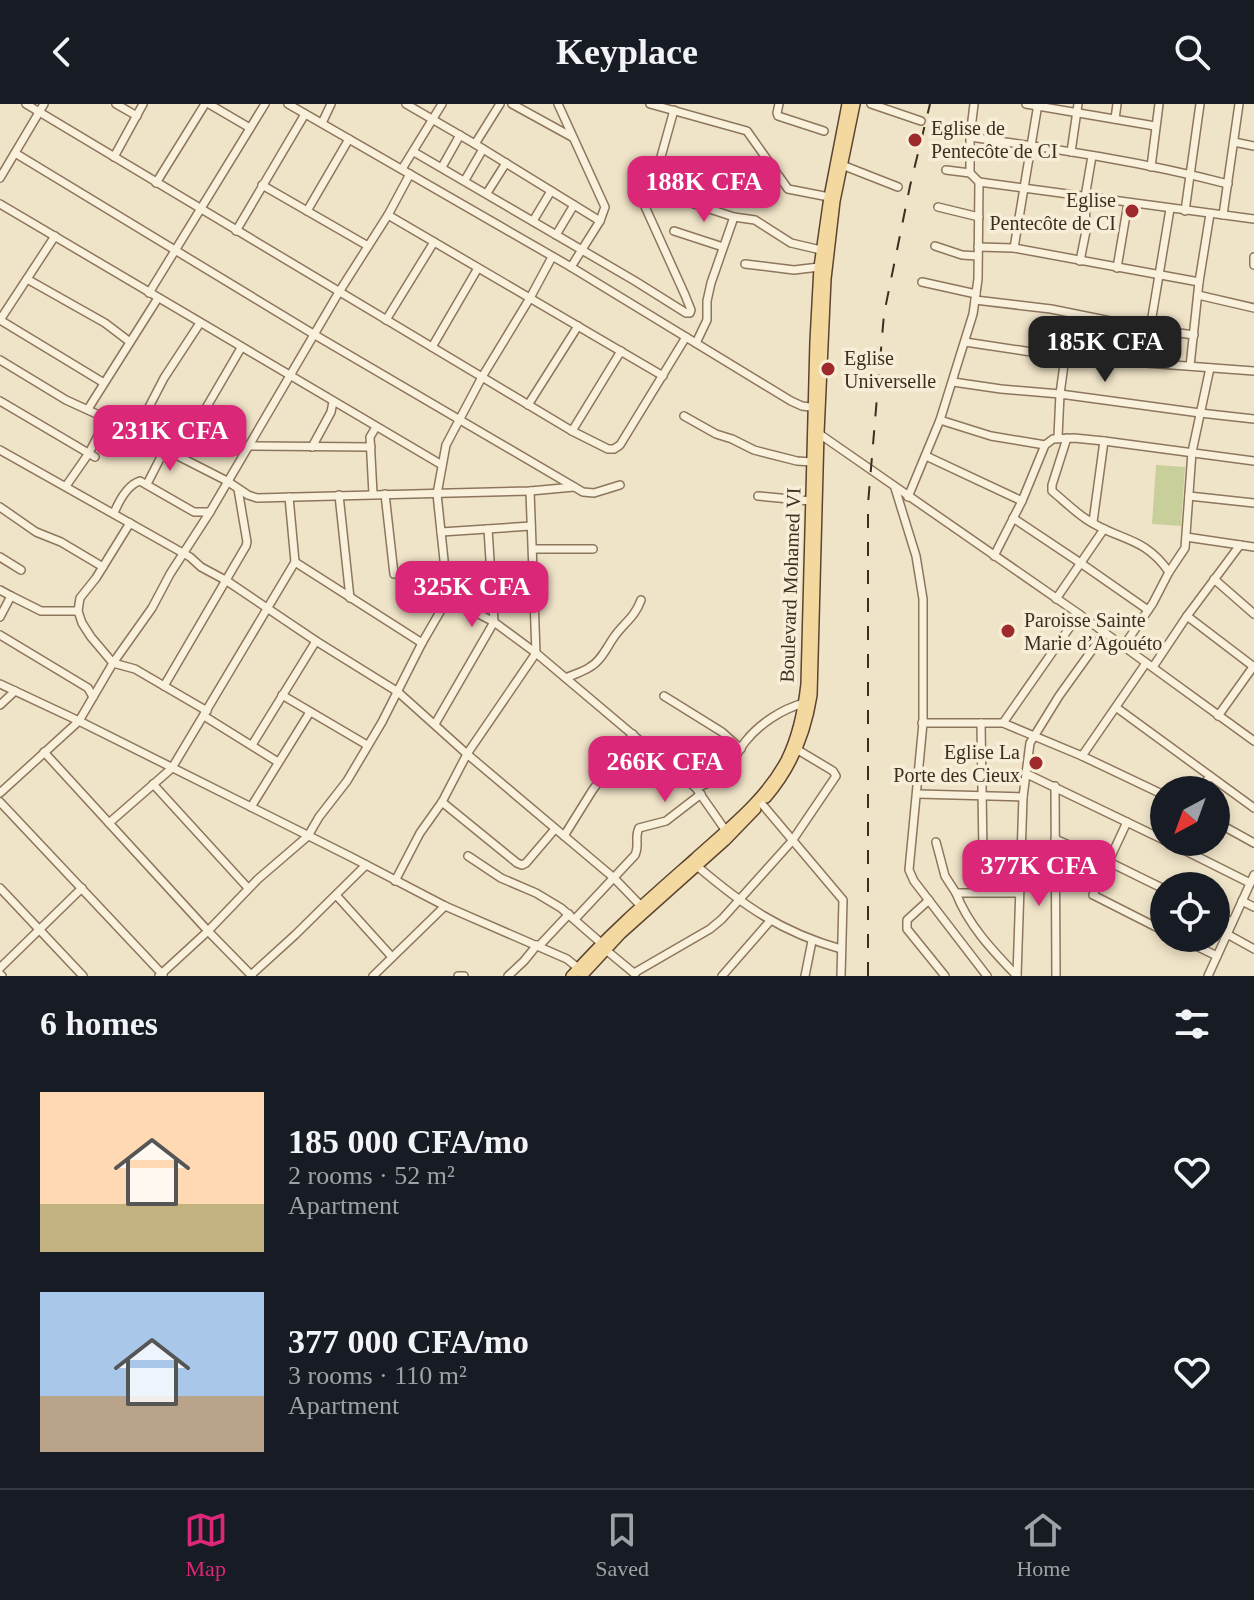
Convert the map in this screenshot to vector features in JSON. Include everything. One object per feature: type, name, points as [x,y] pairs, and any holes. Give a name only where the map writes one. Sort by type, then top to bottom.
[{"type":"main road","name":"Boulevard Mohamed VI","points":[[604,946],[740,827],[762,804],[798,750],[813,685],[819,267],[847,104]]},
{"type":"main road","name":"Boulevard Mohamed VI","points":[[817,408],[834,212],[855,104]]},
{"type":"main road","name":"Boulevard Mohamed VI","points":[[571,976],[582,972],[641,906],[759,798],[780,770],[793,743],[801,720],[806,684],[812,462],[816,432]]},
{"type":"street","points":[[26,104],[42,108],[199,209],[572,431],[608,449],[620,445],[686,337]]},
{"type":"street","points":[[116,104],[137,116]]},
{"type":"street","points":[[114,157],[143,104]]},
{"type":"street","points":[[156,183],[207,104],[250,128]]},
{"type":"street","points":[[149,293],[265,104]]},
{"type":"street","points":[[288,104],[571,267],[791,401],[817,408]]},
{"type":"street","points":[[322,123],[331,104]]},
{"type":"street","points":[[406,104],[600,221]]},
{"type":"street","points":[[402,169],[442,104]]},
{"type":"street","points":[[475,144],[500,104]]},
{"type":"street","points":[[512,104],[574,138]]},
{"type":"street","points":[[558,104],[605,207],[600,221],[571,267]]},
{"type":"street","points":[[650,104],[674,110],[685,108],[747,131],[788,189],[829,197]]},
{"type":"street","points":[[779,104],[778,116],[824,131]]},
{"type":"street","points":[[871,104],[921,121]]},
{"type":"street","points":[[970,173],[974,104]]},
{"type":"street","points":[[1026,104],[1078,108],[1155,126]]},
{"type":"street","points":[[1115,119],[1117,104]]},
{"type":"street","points":[[1151,167],[1159,104]]},
{"type":"street","points":[[1185,211],[1200,104]]},
{"type":"street","points":[[1223,215],[1239,104]]},
{"type":"street","points":[[1014,248],[1038,105]]},
{"type":"street","points":[[0,178],[42,108]]},
{"type":"street","points":[[1071,152],[1078,108]]},
{"type":"street","points":[[674,110],[657,171],[660,183],[682,200],[734,217],[755,220],[791,243],[821,250]]},
{"type":"street","points":[[236,231],[305,114]]},
{"type":"street","points":[[442,167],[460,135]]},
{"type":"street","points":[[970,137],[1071,152],[1191,174],[1228,184]]},
{"type":"street","points":[[307,211],[349,139]]},
{"type":"street","points":[[1234,142],[1254,146]]},
{"type":"street","points":[[465,180],[483,149]]},
{"type":"street","points":[[414,152],[690,313],[685,295],[633,180]]},
{"type":"street","points":[[15,153],[315,335],[583,492],[591,493],[620,485]]},
{"type":"street","points":[[1080,261],[1086,231],[1085,197],[1092,156]]},
{"type":"street","points":[[487,193],[506,163]]},
{"type":"street","points":[[842,165],[898,187]]},
{"type":"street","points":[[946,170],[970,173],[979,182],[1254,219]]},
{"type":"street","points":[[0,793],[79,721],[113,663],[152,608],[410,174]]},
{"type":"street","points":[[908,497],[940,420],[965,342],[975,297],[979,182]]},
{"type":"street","points":[[262,185],[368,246]]},
{"type":"street","points":[[533,221],[551,191]]},
{"type":"street","points":[[1117,268],[1128,203]]},
{"type":"street","points":[[0,204],[442,465]]},
{"type":"street","points":[[556,235],[574,205]]},
{"type":"street","points":[[938,207],[979,217]]},
{"type":"street","points":[[1150,329],[1170,209]]},
{"type":"street","points":[[1190,366],[1210,214]]},
{"type":"street","points":[[388,215],[663,376]]},
{"type":"street","points":[[696,343],[707,320],[711,283],[734,217]]},
{"type":"street","points":[[674,231],[723,247]]},
{"type":"street","points":[[55,236],[0,320],[104,383]]},
{"type":"street","points":[[386,320],[434,242]]},
{"type":"street","points":[[935,246],[962,255],[978,256]]},
{"type":"street","points":[[978,247],[1014,248],[1199,282]]},
{"type":"street","points":[[0,802],[162,975],[248,888],[308,836],[347,781],[448,598],[437,494],[446,445],[552,257]]},
{"type":"street","points":[[1254,257],[1254,265]]},
{"type":"street","points":[[745,264],[801,270],[819,267]]},
{"type":"street","points":[[432,347],[478,268]]},
{"type":"street","points":[[27,279],[105,323],[130,342]]},
{"type":"street","points":[[922,282],[975,297],[1194,335]]},
{"type":"street","points":[[1198,295],[1254,308]]},
{"type":"street","points":[[88,409],[158,298]]},
{"type":"street","points":[[136,432],[164,378],[200,323]]},
{"type":"street","points":[[528,405],[578,326]]},
{"type":"street","points":[[965,342],[1065,357],[1254,371]]},
{"type":"street","points":[[178,456],[241,348]]},
{"type":"street","points":[[572,431],[621,351]]},
{"type":"street","points":[[1065,357],[1060,394],[1062,437],[1052,491],[1085,519],[1154,553],[1169,572]]},
{"type":"street","points":[[1,362],[66,400],[136,432],[257,498],[530,491],[576,487]]},
{"type":"street","points":[[1123,647],[1183,553],[1192,452],[1210,368]]},
{"type":"street","points":[[953,382],[1254,419]]},
{"type":"street","points":[[0,401],[92,455]]},
{"type":"street","points":[[312,447],[331,412],[333,402]]},
{"type":"street","points":[[684,416],[754,450],[812,462]]},
{"type":"street","points":[[66,486],[92,455],[107,418]]},
{"type":"street","points":[[940,420],[991,436],[1045,445],[1062,437],[1254,461]]},
{"type":"street","points":[[373,494],[370,437],[376,427]]},
{"type":"street","points":[[816,432],[1105,632],[1254,741]]},
{"type":"street","points":[[1093,522],[1104,441]]},
{"type":"street","points":[[994,556],[1022,501],[1045,445]]},
{"type":"street","points":[[249,446],[371,447]]},
{"type":"street","points":[[147,484],[165,449]]},
{"type":"street","points":[[1,454],[66,486],[183,554],[398,692],[614,878],[641,906]]},
{"type":"street","points":[[926,456],[1022,501]]},
{"type":"street","points":[[114,513],[132,484],[140,481],[194,512],[210,512]]},
{"type":"street","points":[[895,486],[916,556],[923,599],[918,794],[909,870],[914,881],[987,976]]},
{"type":"street","points":[[164,686],[247,542],[238,489]]},
{"type":"street","points":[[395,881],[467,754],[536,653],[530,491]]},
{"type":"street","points":[[385,494],[394,574]]},
{"type":"street","points":[[339,495],[350,598]]},
{"type":"street","points":[[758,496],[811,501]]},
{"type":"street","points":[[1189,496],[1254,503]]},
{"type":"street","points":[[109,823],[172,768],[295,562],[289,497]]},
{"type":"street","points":[[0,507],[36,532],[61,542],[103,567]]},
{"type":"street","points":[[1013,518],[1148,610]]},
{"type":"street","points":[[130,523],[80,598],[78,611],[82,623],[113,663],[129,666],[164,686],[278,762]]},
{"type":"street","points":[[441,532],[531,526]]},
{"type":"street","points":[[435,724],[494,622],[488,529]]},
{"type":"street","points":[[1056,599],[1104,529]]},
{"type":"street","points":[[1186,537],[1254,547]]},
{"type":"street","points":[[1082,756],[1240,545]]},
{"type":"street","points":[[533,549],[593,549]]},
{"type":"street","points":[[0,557],[21,570]]},
{"type":"street","points":[[295,562],[422,643]]},
{"type":"street","points":[[1214,579],[1254,614]]},
{"type":"street","points":[[0,590],[41,611],[78,611]]},
{"type":"street","points":[[0,617],[11,596]]},
{"type":"street","points":[[448,598],[494,622],[633,734],[699,791],[726,831]]},
{"type":"street","points":[[566,678],[596,663],[632,618],[641,600]]},
{"type":"street","points":[[1003,723],[1079,614]]},
{"type":"street","points":[[1187,616],[1254,667],[1218,716]]},
{"type":"street","points":[[1017,976],[1023,797],[1030,743],[1105,632]]},
{"type":"street","points":[[0,635],[88,688],[93,697]]},
{"type":"street","points":[[252,745],[316,641]]},
{"type":"street","points":[[0,684],[445,906],[567,959],[582,972]]},
{"type":"street","points":[[0,705],[15,691]]},
{"type":"street","points":[[282,695],[367,745]]},
{"type":"street","points":[[664,696],[722,732],[741,749]]},
{"type":"street","points":[[508,976],[614,878],[638,848],[636,836],[639,828],[666,821],[699,791],[726,776],[752,734],[764,723],[804,703]]},
{"type":"street","points":[[1117,708],[1210,776]]},
{"type":"street","points":[[251,807],[310,712]]},
{"type":"street","points":[[921,723],[1003,723],[1150,788]]},
{"type":"street","points":[[981,723],[983,854],[1021,856]]},
{"type":"street","points":[[564,836],[633,734]]},
{"type":"street","points":[[468,856],[501,878],[547,899],[572,916],[636,974],[722,919],[792,841],[836,776],[833,771],[798,750]]},
{"type":"street","points":[[44,752],[252,976],[366,865]]},
{"type":"street","points":[[1027,774],[1150,833]]},
{"type":"street","points":[[153,784],[248,888]]},
{"type":"street","points":[[1055,786],[1056,976]]},
{"type":"street","points":[[1230,791],[1254,808]]},
{"type":"street","points":[[918,794],[1023,797]]},
{"type":"street","points":[[442,802],[522,865],[555,829]]},
{"type":"street","points":[[762,804],[843,900],[841,976]]},
{"type":"street","points":[[1127,822],[1094,893],[1095,898],[1150,924]]},
{"type":"street","points":[[1230,830],[1254,843]]},
{"type":"street","points":[[1055,839],[1150,882]]},
{"type":"street","points":[[936,842],[945,876],[962,908],[1017,976]]},
{"type":"street","points":[[1196,856],[1250,883]]},
{"type":"street","points":[[697,866],[770,921],[812,941],[841,949]]},
{"type":"street","points":[[1230,927],[1254,875]]},
{"type":"street","points":[[0,888],[83,976]]},
{"type":"street","points":[[1,973],[82,888]]},
{"type":"street","points":[[956,893],[1019,893]]},
{"type":"street","points":[[336,895],[392,957]]},
{"type":"street","points":[[929,900],[907,920],[907,929],[945,976]]},
{"type":"street","points":[[1242,901],[1254,907]]},
{"type":"street","points":[[373,976],[445,906]]},
{"type":"street","points":[[722,976],[770,921]]},
{"type":"street","points":[[1230,936],[1254,949]]},
{"type":"street","points":[[805,976],[812,941]]},
{"type":"street","points":[[1209,952],[1217,956]]},
{"type":"street","points":[[1208,976],[1219,952]]},
{"type":"street","points":[[458,976],[464,976]]},
{"type":"green space","points":[[1156,465],[1185,467],[1181,526],[1152,524]]},
{"type":"railway","points":[[868,976],[868,504],[884,314],[930,104]]},
{"type":"place","name":"Eglise de Pentecôte de CI","points":[[915,140]]},
{"type":"place","name":"Eglise Pentecôte de CI","points":[[1132,211]]},
{"type":"place","name":"Eglise Universelle","points":[[828,369]]},
{"type":"place","name":"Paroisse Sainte Marie d’Agouéto","points":[[1008,631]]},
{"type":"place","name":"Eglise La Porte des Cieux","points":[[1036,763]]}]
